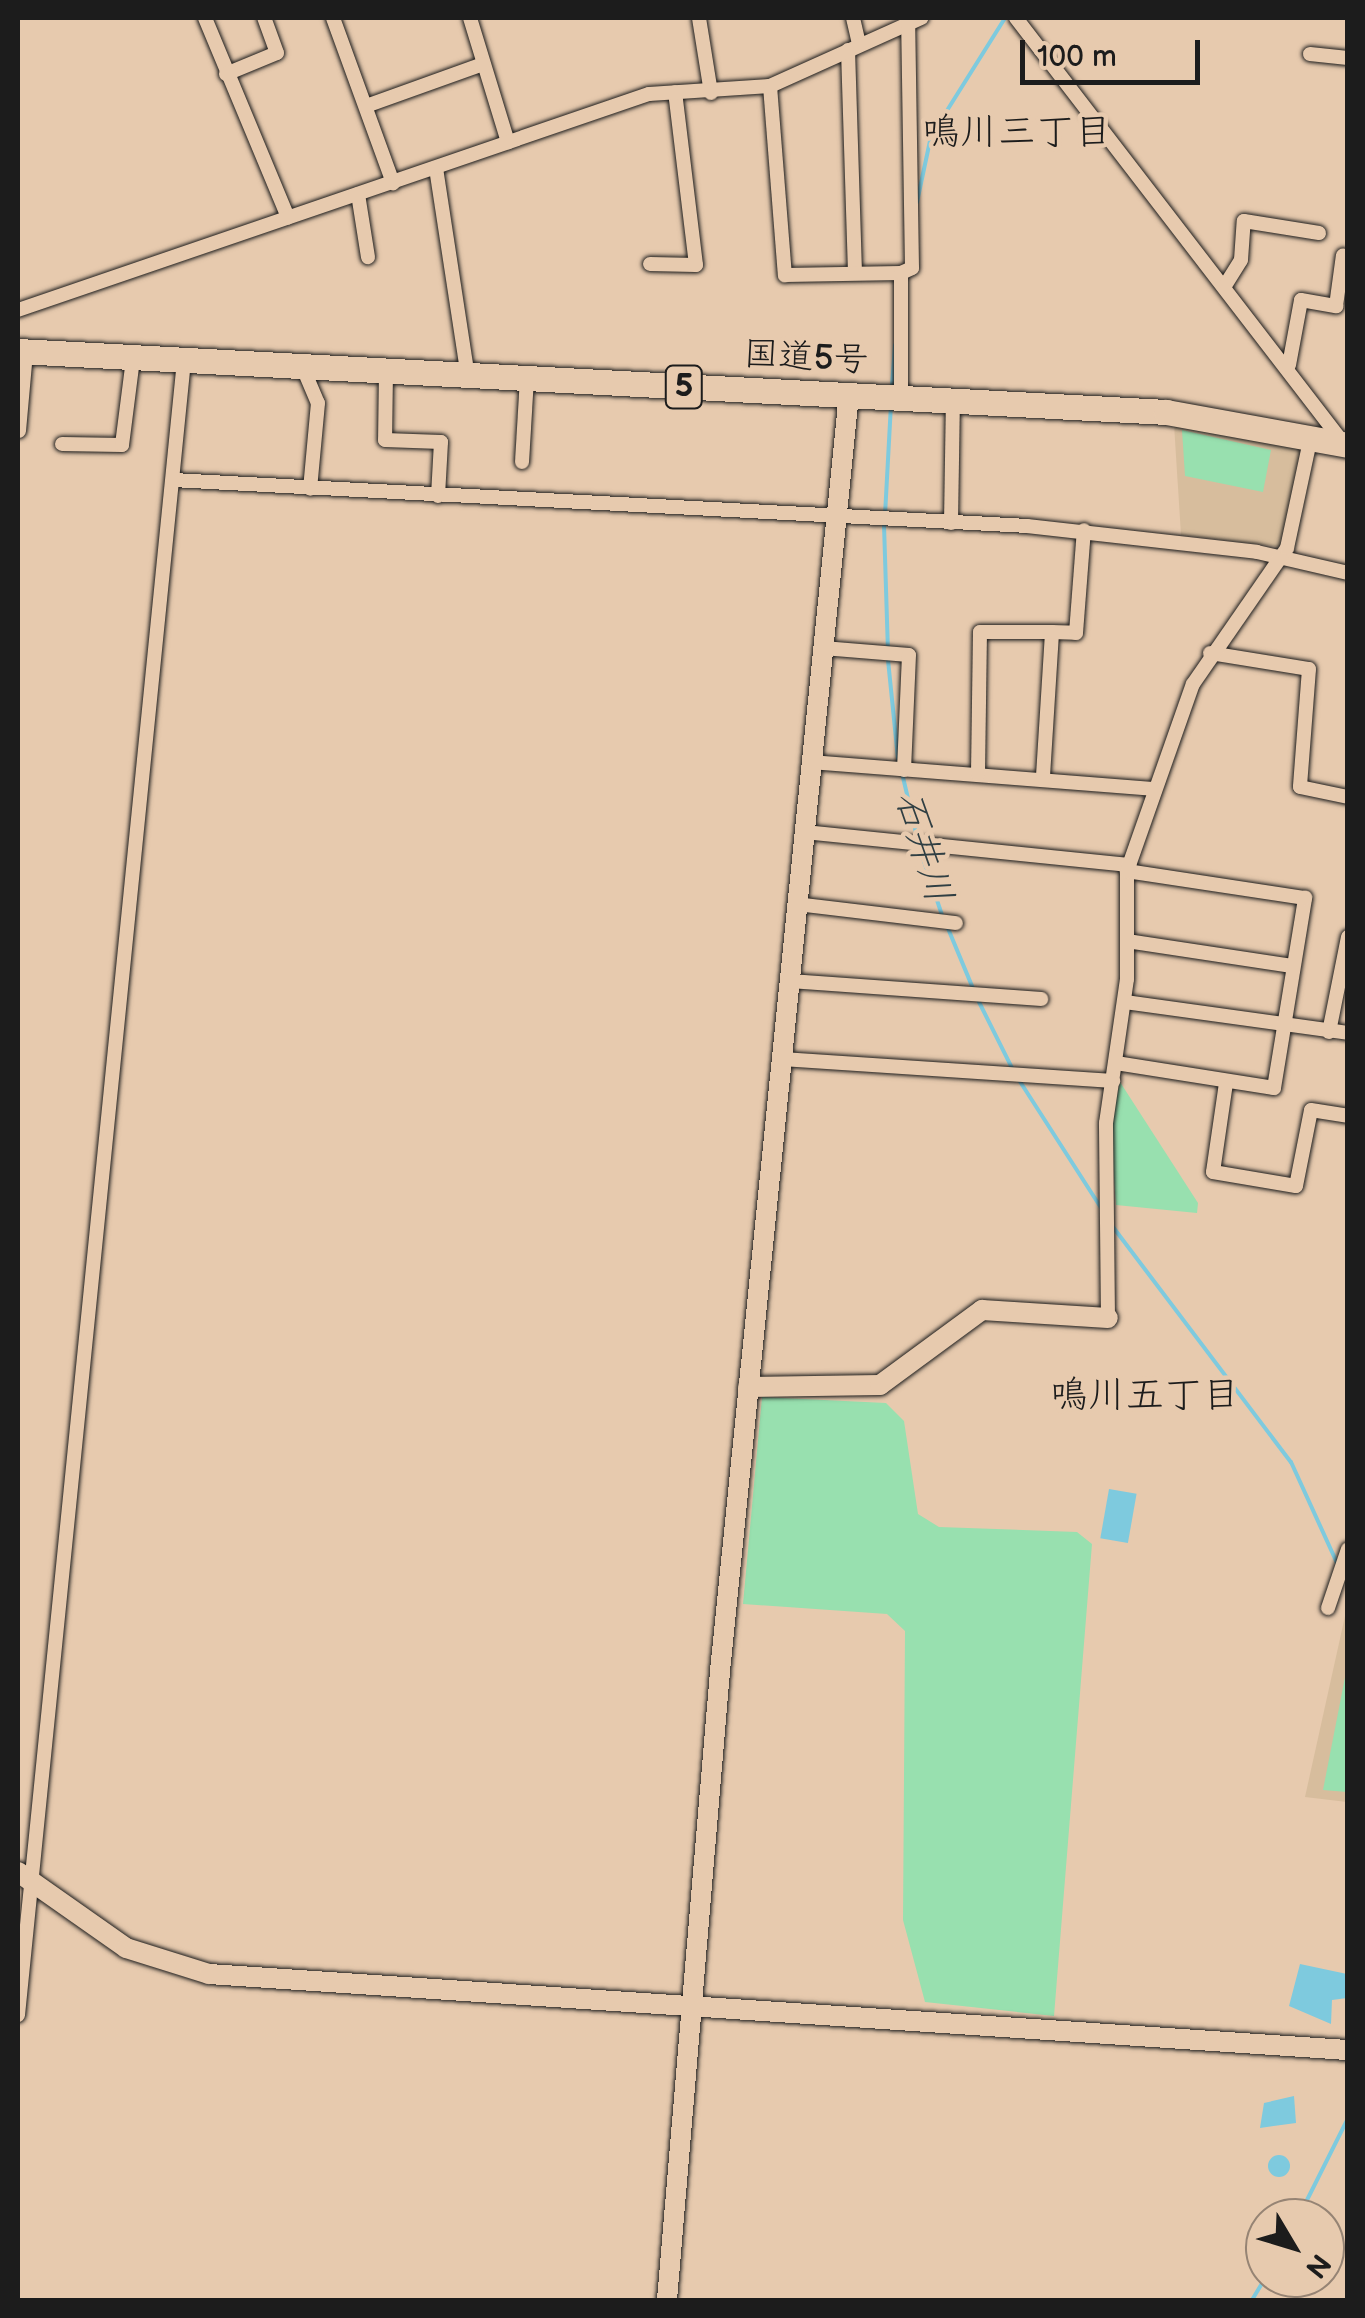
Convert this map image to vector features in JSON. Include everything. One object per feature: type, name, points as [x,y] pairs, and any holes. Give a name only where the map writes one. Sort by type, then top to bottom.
[{"type":"highway","name":"国道5号","points":[[22,351],[1166,412],[1346,445]]},
{"type":"street","points":[[205,18],[226,74],[242,94],[288,217]]},
{"type":"street","points":[[226,74],[276,53],[264,18]]},
{"type":"street","points":[[333,18],[393,182]]},
{"type":"street","points":[[470,18],[508,142]]},
{"type":"street","points":[[700,18],[711,93]]},
{"type":"street","points":[[853,18],[855,272]]},
{"type":"street","points":[[1016,18],[1289,365],[1346,445]]},
{"type":"street","points":[[18,310],[508,142],[676,92],[711,93],[770,86],[914,21],[912,268],[901,273],[785,276],[770,86]]},
{"type":"street","points":[[1310,54],[1348,58]]},
{"type":"street","points":[[366,106],[483,64]]},
{"type":"street","points":[[650,264],[696,265],[676,92]]},
{"type":"street","points":[[436,168],[468,377]]},
{"type":"street","points":[[358,194],[368,257]]},
{"type":"street","points":[[1226,284],[1240,260],[1244,222],[1319,233]]},
{"type":"street","points":[[1289,365],[1301,300],[1336,306],[1343,255]]},
{"type":"street","points":[[901,273],[901,398]]},
{"type":"street","points":[[18,430],[22,351]]},
{"type":"street","points":[[62,444],[122,445],[133,359]]},
{"type":"street","points":[[18,2015],[22,1874],[184,360]]},
{"type":"street","points":[[304,368],[318,404],[310,489]]},
{"type":"street","points":[[386,372],[385,440],[441,442],[438,496]]},
{"type":"street","points":[[522,462],[527,378]]},
{"type":"street","points":[[667,2300],[697,2011],[748,1386],[850,395]]},
{"type":"street","points":[[951,522],[953,401]]},
{"type":"street","points":[[748,1386],[880,1385],[982,1310],[1108,1318],[1113,1080],[1125,1002],[1128,868],[1154,789],[1210,652],[1282,558],[1310,436]]},
{"type":"street","points":[[173,480],[836,520],[1084,530],[1282,558],[1348,573]]},
{"type":"street","points":[[978,774],[980,632],[1076,633],[1084,530]]},
{"type":"street","points":[[1043,776],[1052,632]]},
{"type":"street","points":[[824,648],[909,655],[904,770]]},
{"type":"street","points":[[1210,652],[1308,669],[1300,787],[1348,797]]},
{"type":"street","points":[[812,762],[1043,776],[1154,789]]},
{"type":"street","points":[[804,832],[1128,868],[1304,898],[1274,1088],[1116,1063]]},
{"type":"street","points":[[796,904],[956,922]]},
{"type":"street","points":[[1329,1032],[1348,937]]},
{"type":"street","points":[[1127,941],[1292,966]]},
{"type":"street","points":[[790,980],[1041,999]]},
{"type":"street","points":[[1125,1002],[1282,1027],[1348,1033]]},
{"type":"street","points":[[782,1059],[1113,1080]]},
{"type":"street","points":[[1226,1083],[1213,1172],[1296,1186],[1311,1110],[1348,1116]]},
{"type":"street","points":[[1328,1608],[1348,1549]]},
{"type":"street","points":[[22,1874],[126,1948],[190,1970],[697,2011],[1348,2050]]},
{"type":"shaded area","points":[[1174,424],[1301,447],[1283,547],[1181,535]]},
{"type":"shaded area","points":[[1347,1607],[1347,1802],[1305,1797]]},
{"type":"green space","points":[[1182,430],[1271,450],[1263,492],[1185,476]]},
{"type":"green space","points":[[1120,1082],[1198,1203],[1197,1213],[1116,1205],[1110,1127]]},
{"type":"green space","points":[[762,1397],[886,1403],[904,1421],[918,1514],[939,1527],[1077,1532],[1092,1544],[1054,2016],[925,2002],[903,1920],[905,1631],[887,1614],[743,1604]]},
{"type":"green space","points":[[1347,1667],[1347,1792],[1323,1790]]},
{"type":"water","points":[[1109,1489],[1137,1494],[1128,1543],[1100,1538]]},
{"type":"water","points":[[1300,1964],[1347,1974],[1347,1998],[1332,2000],[1331,2024],[1289,2006]]},
{"type":"water","points":[[1294,2096],[1296,2123],[1260,2128],[1264,2103]]},
{"type":"water","points":[[1279,2155],[1287,2158],[1287,2174],[1279,2177],[1271,2174],[1268,2166],[1271,2158]]},
{"type":"waterway","name":"石井川","points":[[917,202],[931,136],[1005,18]]},
{"type":"waterway","name":"石井川","points":[[892,386],[895,345]]},
{"type":"waterway","name":"石井川","points":[[885,515],[891,405]]},
{"type":"waterway","name":"石井川","points":[[884,525],[888,650]]},
{"type":"waterway","name":"石井川","points":[[888,660],[898,759]]},
{"type":"waterway","name":"石井川","points":[[902,773],[917,837]]},
{"type":"waterway","name":"石井川","points":[[919,846],[943,918]]},
{"type":"waterway","name":"石井川","points":[[947,926],[974,991]]},
{"type":"waterway","name":"石井川","points":[[978,1000],[1014,1072]]},
{"type":"waterway","name":"石井川","points":[[1019,1080],[1103,1211]]},
{"type":"waterway","name":"石井川","points":[[1113,1227],[1291,1462],[1337,1563]]},
{"type":"waterway","name":"石井川","points":[[1308,2198],[1348,2118]]},
{"type":"district","name":"鳴川三丁目","points":[[1017,133]]},
{"type":"district","name":"鳴川五丁目","points":[[1145,1396]]}]
